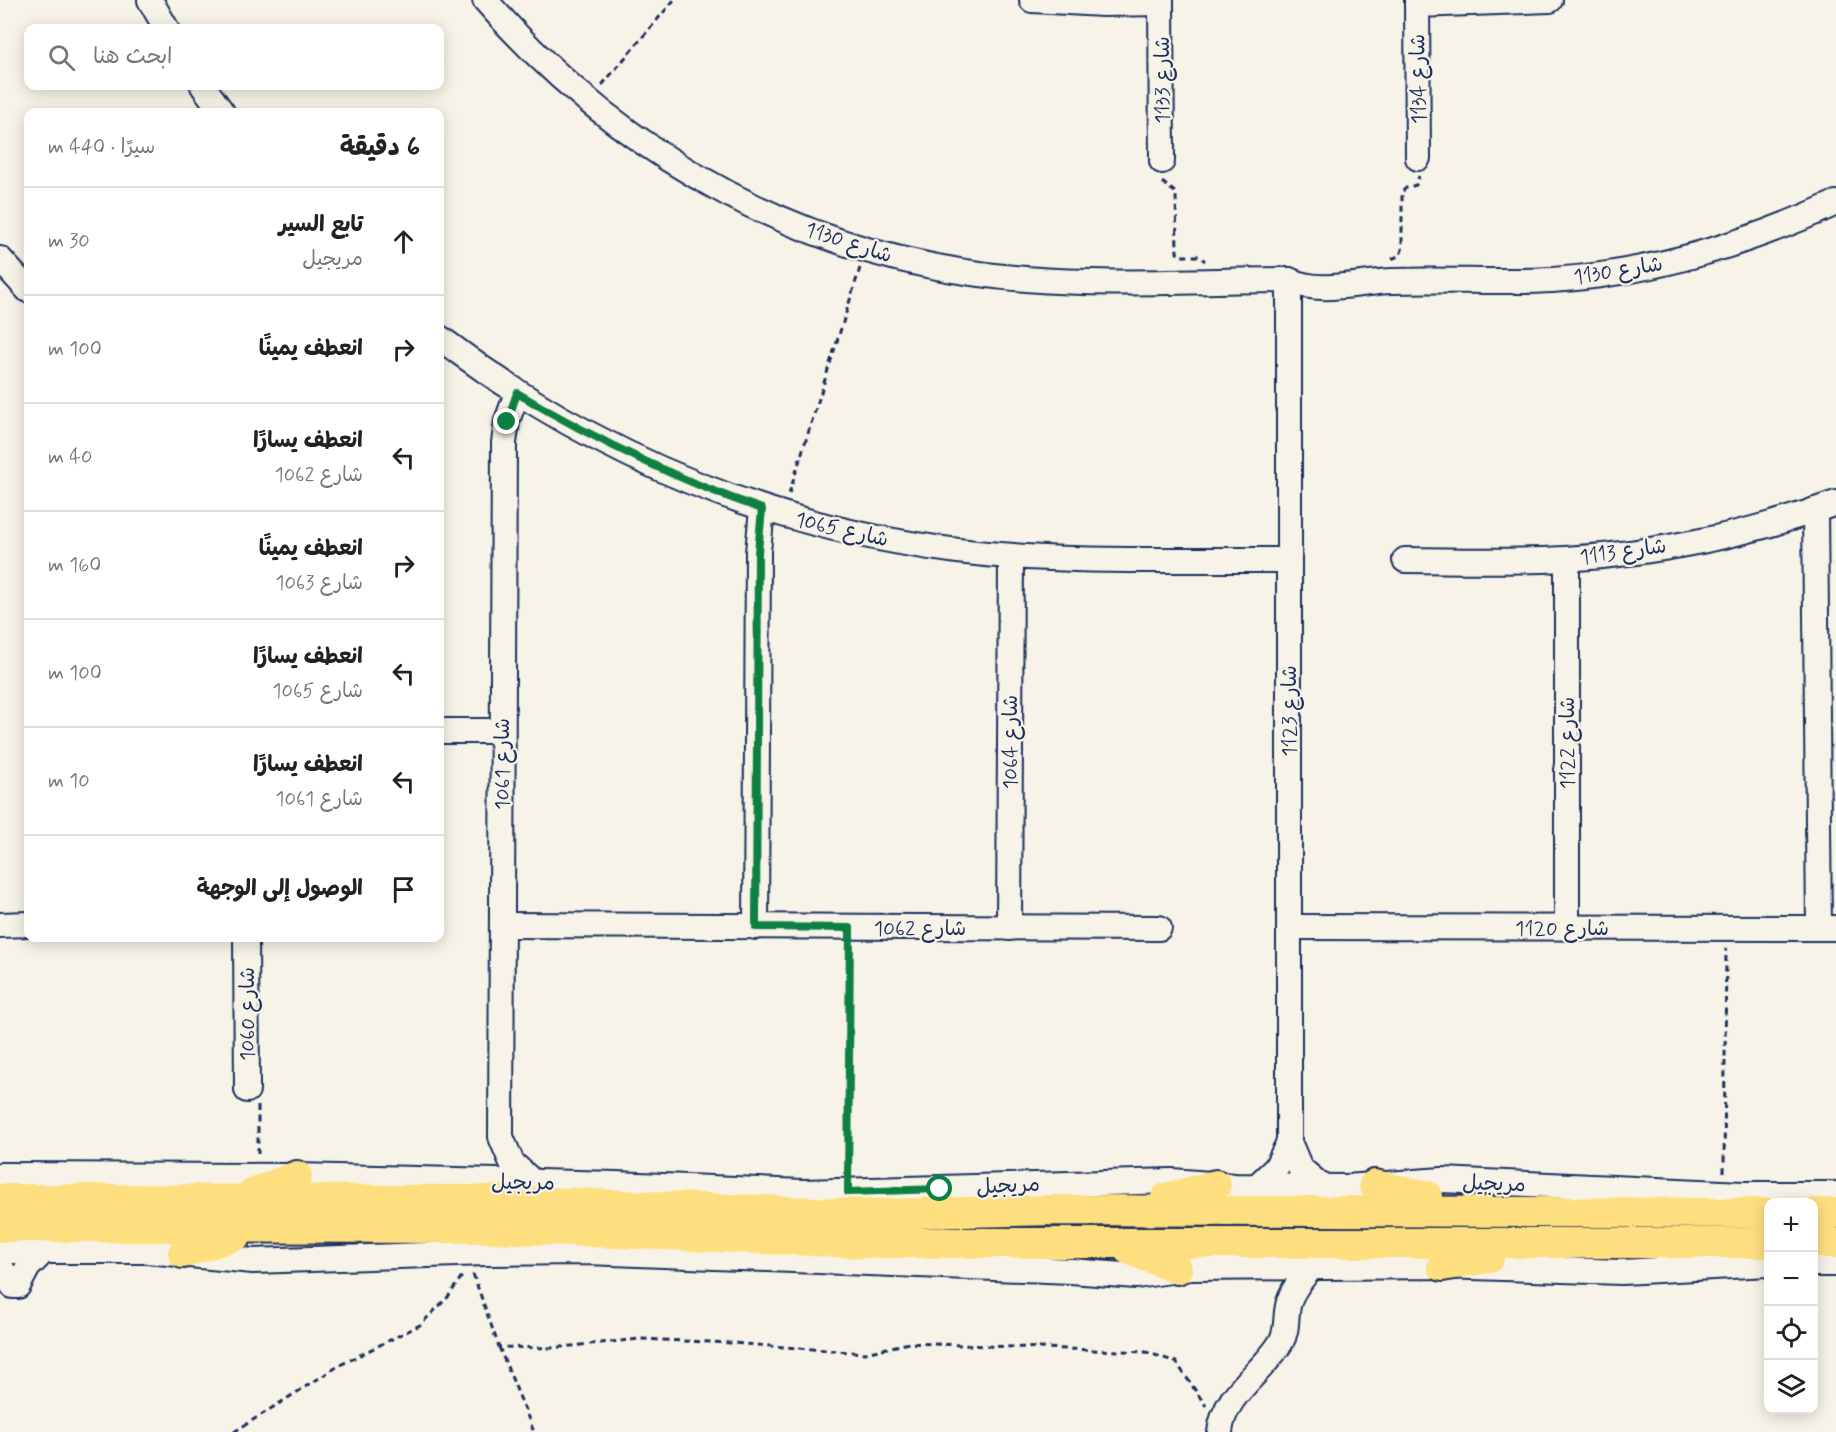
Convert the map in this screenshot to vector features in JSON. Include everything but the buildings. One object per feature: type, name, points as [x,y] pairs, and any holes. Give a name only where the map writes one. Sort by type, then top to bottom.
[{"type":"main road","points":[[235,1200],[297,1176]]},
{"type":"main road","points":[[1058,1210],[1166,1198],[1216,1185]]},
{"type":"main road","points":[[1374,1185],[1435,1197],[1562,1206],[1619,1214]]},
{"type":"main road","name":"مريجيل","points":[[0,1199],[494,1200],[867,1214],[1058,1210],[1764,1213]]},
{"type":"main road","points":[[1818,1213],[1836,1213]]},
{"type":"main road","points":[[0,1227],[504,1229],[859,1243],[1764,1243]]},
{"type":"main road","points":[[183,1253],[260,1227]]},
{"type":"main road","points":[[1442,1266],[1495,1258],[1665,1254],[1681,1252],[1707,1243]]},
{"type":"main road","points":[[1818,1243],[1836,1243]]},
{"type":"main road","points":[[1117,1244],[1177,1269]]},
{"type":"street","points":[[150,0],[164,24]]},
{"type":"street","name":"شارع 1130","points":[[485,0],[514,34],[588,102],[623,130],[700,179],[792,224],[866,249],[927,265],[1027,279],[1289,280],[1308,285],[1360,286],[1389,281],[1554,280],[1644,267],[1750,239],[1836,203]]},
{"type":"street","points":[[1032,0],[1103,4],[1161,1]]},
{"type":"street","points":[[1417,3],[1550,0]]},
{"type":"street","name":"شارع 1133","points":[[1161,1],[1162,161]]},
{"type":"street","name":"شارع 1134","points":[[1417,3],[1418,158]]},
{"type":"street","points":[[206,90],[219,108]]},
{"type":"street","points":[[0,259],[24,286]]},
{"type":"street","name":"شارع 1123","points":[[1289,280],[1289,1142],[1300,1168],[1321,1186]]},
{"type":"street","name":"شارع 1065","points":[[444,341],[517,393],[590,436],[651,466],[772,512],[903,543],[1011,556],[1289,560]]},
{"type":"street","name":"شارع 1061","points":[[517,393],[507,422],[504,443],[501,1137],[512,1163],[533,1182]]},
{"type":"street","points":[[1826,507],[1827,928]]},
{"type":"street","name":"شارع 1113","points":[[1405,560],[1567,559],[1700,540],[1826,507]]},
{"type":"street","points":[[756,927],[758,552],[772,512]]},
{"type":"street","name":"شارع 1064","points":[[1009,928],[1011,556]]},
{"type":"street","name":"شارع 1122","points":[[1567,559],[1567,928]]},
{"type":"street","points":[[444,730],[502,731]]},
{"type":"street","points":[[0,925],[24,924]]},
{"type":"street","name":"شارع 1062","points":[[502,925],[1159,928]]},
{"type":"street","name":"شارع 1120","points":[[1289,927],[1827,928]]},
{"type":"street","name":"شارع 1060","points":[[246,942],[247,1090]]},
{"type":"street","name":"شارع 1061","points":[[466,1181],[489,1163],[501,1137]]},
{"type":"street","name":"شارع 1123","points":[[1257,1186],[1276,1168],[1289,1142]]},
{"type":"street","name":"مريجيل","points":[[0,1175],[297,1176],[848,1192],[1172,1181],[1216,1185],[1321,1186],[1442,1180],[1723,1193],[1836,1194]]},
{"type":"street","points":[[0,1251],[183,1253],[253,1260],[469,1257],[587,1252],[1071,1271],[1121,1276],[1177,1269],[1442,1266],[1622,1272],[1764,1264]]},
{"type":"street","points":[[0,1266],[16,1287],[28,1267],[44,1251]]},
{"type":"street","points":[[1818,1264],[1836,1264]]},
{"type":"street","points":[[1220,1430],[1228,1406],[1281,1341],[1287,1326],[1288,1305],[1298,1285],[1312,1267]]},
{"type":"street","points":[[1255,1268],[1275,1283],[1288,1305]]},
{"type":"path","points":[[588,102],[674,0]]},
{"type":"path","points":[[1389,281],[1389,262],[1402,250],[1402,192],[1418,182],[1418,158]]},
{"type":"path","points":[[1162,161],[1162,181],[1176,193],[1176,250],[1181,256],[1203,258],[1206,280]]},
{"type":"path","points":[[772,512],[866,249]]},
{"type":"path","points":[[848,1192],[850,928]]},
{"type":"path","points":[[1723,1193],[1726,928]]},
{"type":"path","points":[[247,1090],[258,1089],[258,1177]]},
{"type":"path","points":[[469,1257],[499,1347],[534,1432]]},
{"type":"path","points":[[234,1432],[340,1365],[420,1325],[448,1297],[469,1257]]},
{"type":"path","points":[[499,1347],[551,1348],[640,1339],[865,1353],[909,1343],[1146,1352],[1176,1362],[1220,1430]]},
{"type":"route","points":[[507,422],[517,393],[590,436],[651,466],[715,493],[762,509],[758,552],[756,927],[850,928],[848,1192],[940,1189]]}]
